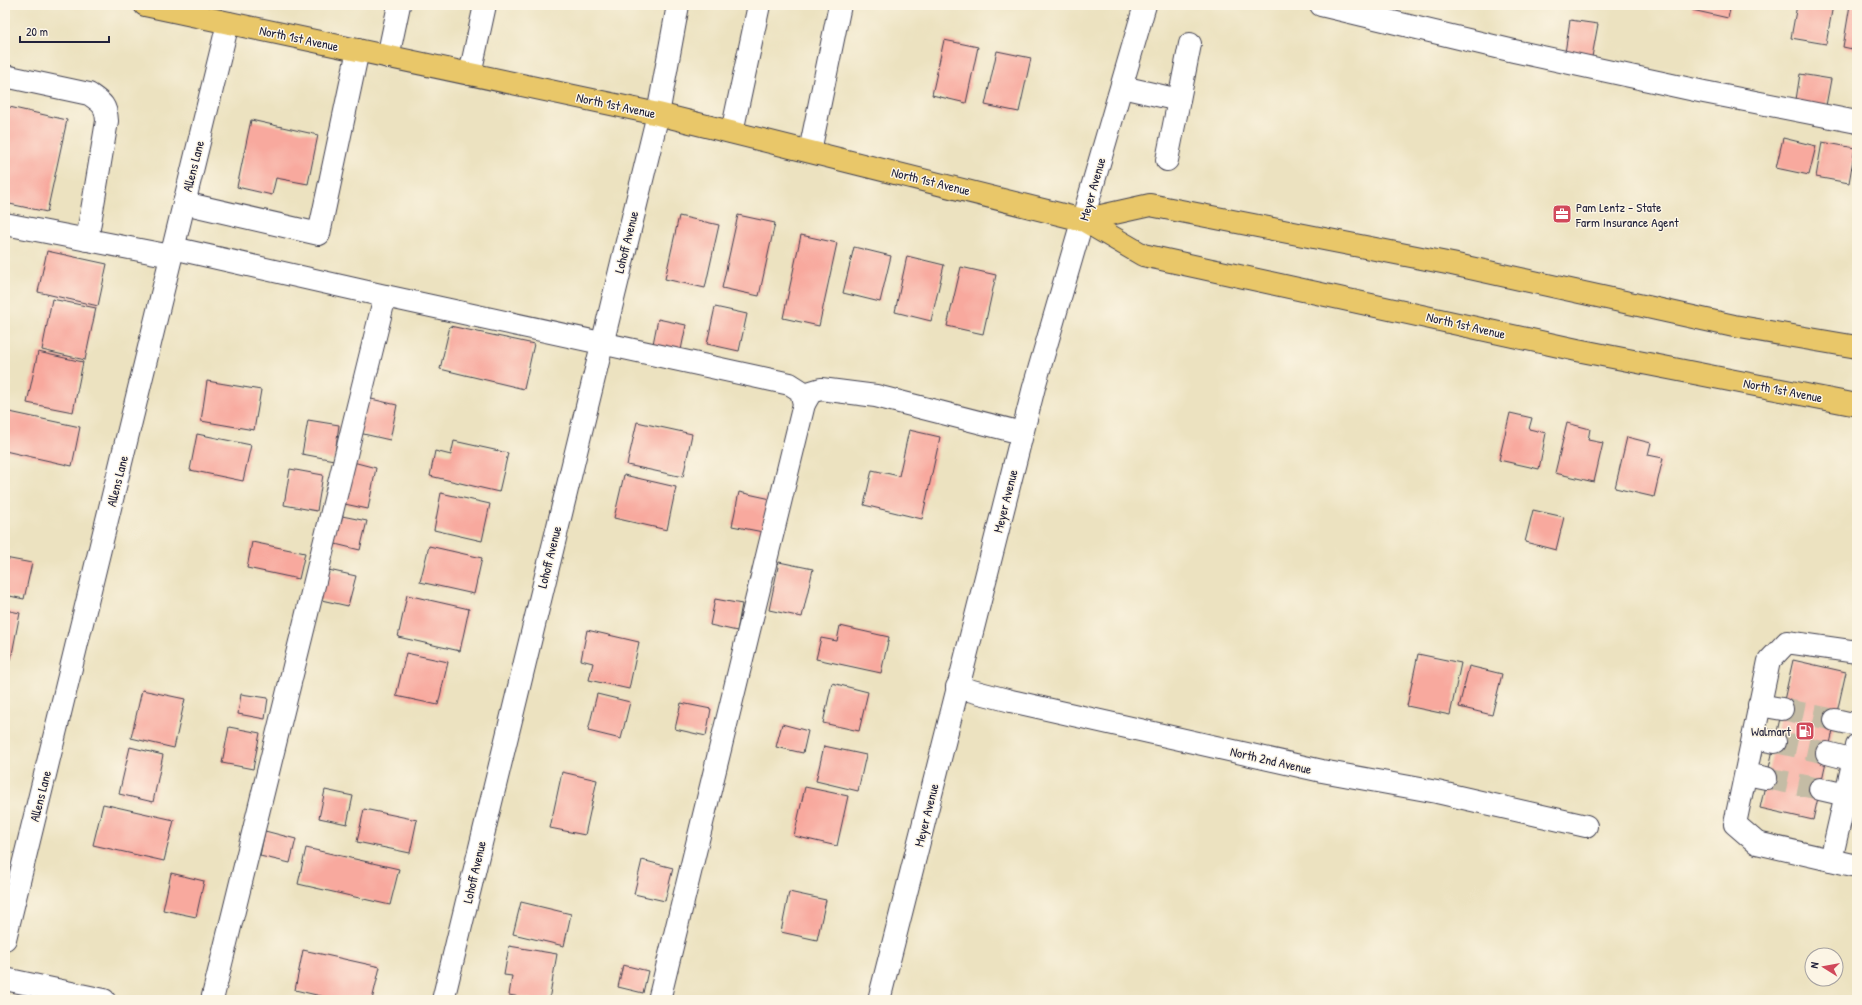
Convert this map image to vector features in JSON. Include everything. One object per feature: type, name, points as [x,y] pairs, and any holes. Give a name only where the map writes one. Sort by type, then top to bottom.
[{"type":"main road","name":"North 1st Avenue","points":[[146,5],[658,114],[810,151],[1083,220],[1143,255],[1577,350],[1857,405]]},
{"type":"main road","name":"North 1st Avenue","points":[[1083,220],[1150,205],[1452,264],[1734,326],[1857,347]]},
{"type":"street","points":[[388,57],[399,5]]},
{"type":"street","points":[[470,74],[485,5]]},
{"type":"street","name":"Lohoff Avenue","points":[[443,1000],[658,114],[678,5]]},
{"type":"street","points":[[732,132],[759,5]]},
{"type":"street","points":[[810,151],[840,5]]},
{"type":"street","name":"Meyer Avenue","points":[[879,1000],[1022,433],[1122,87],[1144,5]]},
{"type":"street","points":[[1320,5],[1522,53],[1704,92],[1857,122]]},
{"type":"street","name":"Allens Lane","points":[[6,932],[228,23]]},
{"type":"street","points":[[1167,160],[1190,44]]},
{"type":"street","points":[[184,203],[319,234],[358,50]]},
{"type":"street","points":[[5,76],[89,94],[101,102],[106,109],[107,121],[86,240]]},
{"type":"street","points":[[1122,87],[1179,100]]},
{"type":"street","points":[[5,224],[86,240],[172,252],[602,342],[790,384],[801,391],[804,404]]},
{"type":"street","points":[[212,1000],[385,296]]},
{"type":"street","points":[[659,1000],[804,404],[811,392],[820,389],[876,396],[1022,433]]},
{"type":"street","points":[[1857,652],[1787,642],[1769,661],[1753,738],[1756,776],[1735,824],[1757,843],[1857,866]]},
{"type":"street","name":"North 2nd Avenue","points":[[958,687],[1011,701],[1322,772],[1437,792],[1586,826]]},
{"type":"street","points":[[1760,705],[1782,710]]},
{"type":"street","points":[[1835,720],[1857,725]]},
{"type":"street","points":[[1753,738],[1775,742]]},
{"type":"street","points":[[1827,753],[1856,753],[1831,860]]},
{"type":"street","points":[[1820,790],[1846,795]]},
{"type":"street","points":[[5,979],[104,1000]]},
{"type":"building","points":[[1693,5],[1731,5],[1728,18],[1692,10]]},
{"type":"building","points":[[1797,5],[1833,5],[1826,44],[1791,38]]},
{"type":"building","points":[[1850,5],[1857,5],[1857,50],[1843,47]]},
{"type":"building","points":[[1570,20],[1598,24],[1592,57],[1565,53]]},
{"type":"building","points":[[944,40],[978,47],[966,103],[932,95]]},
{"type":"building","points":[[997,51],[1031,58],[1019,112],[985,105]]},
{"type":"building","points":[[1800,74],[1831,79],[1825,111],[1795,106]]},
{"type":"building","points":[[5,106],[67,120],[47,212],[5,203]]},
{"type":"building","points":[[251,120],[318,135],[308,184],[276,178],[272,195],[237,187]]},
{"type":"building","points":[[1783,138],[1816,146],[1809,175],[1776,168]]},
{"type":"building","points":[[1822,142],[1855,148],[1849,183],[1816,177]]},
{"type":"building","points":[[738,215],[775,223],[759,296],[722,288]]},
{"type":"building","points":[[679,216],[719,225],[705,288],[665,279]]},
{"type":"building","points":[[801,235],[837,243],[819,326],[783,318]]},
{"type":"building","points":[[854,247],[891,256],[880,302],[843,293]]},
{"type":"building","points":[[47,251],[107,264],[98,306],[38,292]]},
{"type":"building","points":[[907,256],[944,265],[931,321],[895,312]]},
{"type":"building","points":[[961,267],[996,275],[983,334],[947,326]]},
{"type":"building","points":[[52,299],[96,308],[85,360],[42,350]]},
{"type":"building","points":[[715,307],[747,314],[739,351],[707,344]]},
{"type":"building","points":[[658,319],[686,325],[680,355],[652,349]]},
{"type":"building","points":[[450,326],[534,344],[524,389],[440,369]]},
{"type":"building","points":[[38,352],[83,362],[73,412],[27,403]]},
{"type":"building","points":[[207,381],[261,390],[254,430],[201,421]]},
{"type":"building","points":[[367,398],[397,405],[390,440],[359,433]]},
{"type":"building","points":[[5,411],[80,427],[72,466],[5,451]]},
{"type":"building","points":[[1510,413],[1532,418],[1529,429],[1546,433],[1539,469],[1499,460]]},
{"type":"building","points":[[308,420],[339,425],[334,460],[302,454]]},
{"type":"building","points":[[637,422],[692,434],[683,477],[627,465]]},
{"type":"building","points":[[1567,423],[1590,429],[1588,440],[1603,443],[1594,482],[1555,473]]},
{"type":"building","points":[[909,430],[940,437],[922,519],[864,505],[872,470],[899,476]]},
{"type":"building","points":[[197,434],[251,445],[243,481],[190,470]]},
{"type":"building","points":[[1627,437],[1651,443],[1648,455],[1663,458],[1654,497],[1615,488]]},
{"type":"building","points":[[454,441],[508,453],[499,492],[430,476],[435,451],[451,455]]},
{"type":"building","points":[[349,461],[376,468],[368,509],[340,503]]},
{"type":"building","points":[[290,469],[323,475],[317,511],[284,505]]},
{"type":"building","points":[[624,475],[676,487],[667,530],[614,518]]},
{"type":"building","points":[[739,492],[771,499],[763,532],[732,526]]},
{"type":"building","points":[[441,493],[490,504],[482,541],[434,530]]},
{"type":"building","points":[[1533,510],[1564,517],[1556,550],[1525,542]]},
{"type":"building","points":[[337,515],[367,521],[360,550],[331,543]]},
{"type":"building","points":[[252,542],[305,553],[299,579],[247,568]]},
{"type":"building","points":[[429,546],[482,558],[474,594],[420,582]]},
{"type":"building","points":[[5,558],[32,563],[24,599],[5,595]]},
{"type":"building","points":[[779,562],[813,569],[802,617],[769,610]]},
{"type":"building","points":[[324,569],[356,576],[348,606],[317,599]]},
{"type":"building","points":[[407,595],[469,609],[460,651],[398,637]]},
{"type":"building","points":[[715,599],[742,604],[737,631],[710,625]]},
{"type":"building","points":[[5,610],[20,613],[11,659],[5,658]]},
{"type":"building","points":[[840,626],[889,637],[881,673],[816,659],[821,638],[837,641]]},
{"type":"building","points":[[587,630],[639,642],[629,689],[589,680],[593,663],[581,660]]},
{"type":"building","points":[[406,653],[448,662],[438,705],[396,696]]},
{"type":"building","points":[[1418,654],[1461,663],[1450,715],[1407,706]]},
{"type":"building","name":"Walmart","points":[[1793,660],[1846,672],[1813,820],[1760,808]]},
{"type":"building","points":[[1469,666],[1502,674],[1492,715],[1459,707]]},
{"type":"building","points":[[832,683],[868,692],[859,731],[823,723]]},
{"type":"building","points":[[142,690],[185,699],[174,748],[131,738]]},
{"type":"building","points":[[241,694],[268,698],[265,719],[238,714]]},
{"type":"building","points":[[597,694],[630,702],[621,739],[588,731]]},
{"type":"building","points":[[681,703],[711,709],[706,736],[675,729]]},
{"type":"building","points":[[782,724],[808,731],[803,753],[776,747]]},
{"type":"building","points":[[229,727],[260,733],[253,769],[222,763]]},
{"type":"building","points":[[824,746],[866,755],[858,791],[816,781]]},
{"type":"building","points":[[130,747],[163,755],[153,802],[119,794]]},
{"type":"building","points":[[562,772],[597,780],[585,835],[550,828]]},
{"type":"building","points":[[805,787],[848,796],[837,846],[794,836]]},
{"type":"building","points":[[325,790],[353,796],[347,824],[319,818]]},
{"type":"building","points":[[103,804],[174,820],[164,861],[93,845]]},
{"type":"building","points":[[364,809],[417,820],[410,853],[357,842]]},
{"type":"building","points":[[265,831],[296,839],[290,863],[260,856]]},
{"type":"building","points":[[306,848],[399,869],[390,905],[298,884]]},
{"type":"building","points":[[642,860],[673,868],[665,901],[634,894]]},
{"type":"building","points":[[171,873],[204,881],[196,917],[163,910]]},
{"type":"building","points":[[789,892],[826,900],[817,940],[781,932]]},
{"type":"building","points":[[521,902],[571,914],[564,946],[513,934]]},
{"type":"building","points":[[509,946],[557,954],[549,1000],[536,1000],[509,995],[512,976],[504,975]]},
{"type":"building","points":[[303,950],[380,967],[372,1000],[338,1000],[295,990]]},
{"type":"building","points":[[623,965],[648,971],[643,993],[618,987]]},
{"type":"tunnel","points":[[1782,709],[1835,720]]},
{"type":"tunnel","points":[[1775,742],[1827,753]]},
{"type":"tunnel","points":[[1766,778],[1820,789]]},
{"type":"place","name":"Pam Lentz - State Farm Insurance Agent","points":[[1562,214]]},
{"type":"place","name":"Walmart","points":[[1805,731]]}]
